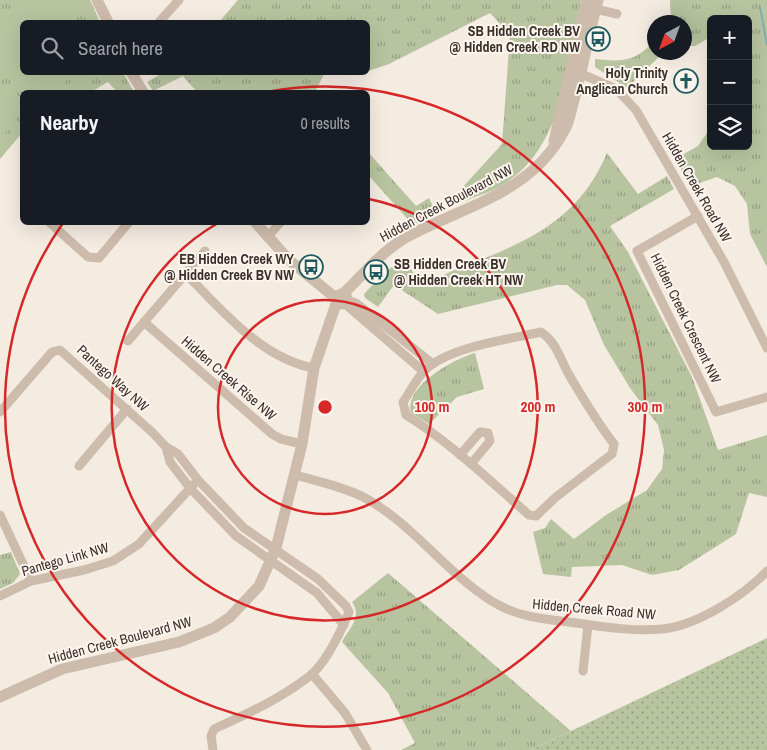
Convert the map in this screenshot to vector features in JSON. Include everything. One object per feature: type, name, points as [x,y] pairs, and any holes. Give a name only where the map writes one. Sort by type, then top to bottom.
[{"type":"street","points":[[97,0],[107,20]]},
{"type":"street","points":[[161,20],[179,0]]},
{"type":"street","points":[[592,4],[617,14]]},
{"type":"street","name":"Hidden Creek Boulevard NW","points":[[0,697],[62,669],[179,642],[214,628],[230,617],[259,586],[273,554],[296,475],[314,368],[330,321],[342,299],[354,283],[384,252],[405,238],[500,195],[537,168],[552,150],[566,128],[592,4]]},
{"type":"street","name":"Hidden Creek Road NW","points":[[577,72],[616,89],[628,100],[724,262],[767,348]]},
{"type":"street","points":[[133,75],[141,90]]},
{"type":"street","name":"Hidden Creek Crescent NW","points":[[698,216],[637,251],[716,412],[767,397]]},
{"type":"street","points":[[52,225],[88,257],[99,258],[126,225]]},
{"type":"street","points":[[257,225],[289,260],[342,299],[424,371]]},
{"type":"street","points":[[267,237],[278,225]]},
{"type":"street","points":[[128,341],[205,251]]},
{"type":"street","points":[[186,274],[225,314],[270,350],[299,366],[314,368]]},
{"type":"street","points":[[342,299],[356,303],[433,364]]},
{"type":"street","name":"Hidden Creek Rise NW","points":[[144,322],[272,434],[280,439],[302,444]]},
{"type":"street","points":[[542,332],[552,339],[568,372],[603,430],[614,444],[612,454],[556,497],[536,516],[529,516],[471,464],[429,430],[406,415],[403,402],[424,371],[433,364],[463,350],[542,332]]},
{"type":"street","name":"Pantego Way NW","points":[[0,412],[52,352],[60,350],[127,409],[166,447],[178,454],[198,480],[244,528],[273,554]]},
{"type":"street","points":[[78,466],[127,409]]},
{"type":"street","points":[[460,455],[480,432],[488,433],[490,441],[471,464]]},
{"type":"street","name":"Pantego Way NW","points":[[166,447],[170,462],[190,488],[236,536],[273,554]]},
{"type":"street","name":"Hidden Creek Road NW","points":[[296,475],[367,499],[397,521],[490,600],[517,614],[537,619],[642,630],[665,629],[691,621],[730,602],[755,584],[767,571]]},
{"type":"street","name":"Pantego Link NW","points":[[0,596],[31,581],[84,570],[113,561],[140,544],[198,480]]},
{"type":"street","points":[[0,515],[31,581]]},
{"type":"street","points":[[213,750],[211,736],[214,729],[267,704],[312,674],[344,625],[318,593],[273,554]]},
{"type":"street","points":[[583,670],[588,624]]},
{"type":"street","points":[[312,674],[345,713],[367,750]]},
{"type":"green space","points":[[0,0],[90,0],[99,20],[20,20],[20,75],[124,75],[133,90],[115,90],[108,82],[94,90],[20,90],[20,135],[0,159]]},
{"type":"green space","points":[[18,0],[68,0],[77,20],[20,20],[20,75],[71,75],[58,90],[31,90],[0,64],[0,20]]},
{"type":"green space","points":[[238,0],[581,0],[568,73],[553,122],[542,144],[528,164],[505,184],[465,201],[461,189],[502,144],[510,35],[490,13],[389,64],[370,70],[370,20],[221,20]]},
{"type":"green space","points":[[670,0],[767,0],[767,267],[750,234],[747,204],[735,186],[717,177],[691,186],[675,159],[698,146],[707,133],[707,150],[752,150],[752,15],[707,15],[707,39],[692,46],[692,15],[671,15]]},
{"type":"green space","points":[[647,48],[647,60],[656,60],[627,88],[595,67],[595,59],[621,60],[641,53]]},
{"type":"green space","points":[[159,75],[324,75],[316,90],[195,90],[183,76],[152,90],[147,82]]},
{"type":"green space","points":[[0,83],[20,99],[20,112],[12,125],[0,137]]},
{"type":"green space","points":[[607,153],[638,194],[667,176],[674,189],[610,226],[628,252],[692,377],[718,450],[767,435],[767,497],[749,493],[736,534],[679,570],[652,575],[622,565],[572,567],[571,577],[543,574],[533,532],[545,528],[551,519],[574,539],[606,515],[647,490],[662,469],[664,450],[658,425],[630,388],[604,345],[585,300],[567,285],[557,285],[438,314],[394,285],[378,307],[365,298],[364,294],[401,259],[425,285],[444,274],[520,243],[555,221],[571,208],[596,174]]},
{"type":"green space","points":[[370,154],[416,206],[429,198],[437,214],[413,225],[370,177]]},
{"type":"green space","points":[[475,353],[484,389],[457,397],[429,424],[411,413],[411,403],[415,393],[432,375],[455,361]]},
{"type":"green space","points":[[11,552],[20,574],[13,583],[0,589],[0,555]]},
{"type":"green space","points":[[388,573],[571,731],[531,750],[401,750],[415,743],[388,693],[342,642],[356,618],[355,607],[352,602]]},
{"type":"green space","points":[[767,638],[767,750],[531,750]]},
{"type":"waterway","points":[[760,7],[767,45]]},
{"type":"place","name":"SB Hidden Creek BV @ Hidden Creek RD NW","points":[[598,39]]},
{"type":"place","name":"Holy Trinity Anglican Church","points":[[686,81]]},
{"type":"place","name":"EB Hidden Creek WY @ Hidden Creek BV NW","points":[[311,267]]},
{"type":"place","name":"SB Hidden Creek BV @ Hidden Creek HT NW","points":[[376,272]]}]
